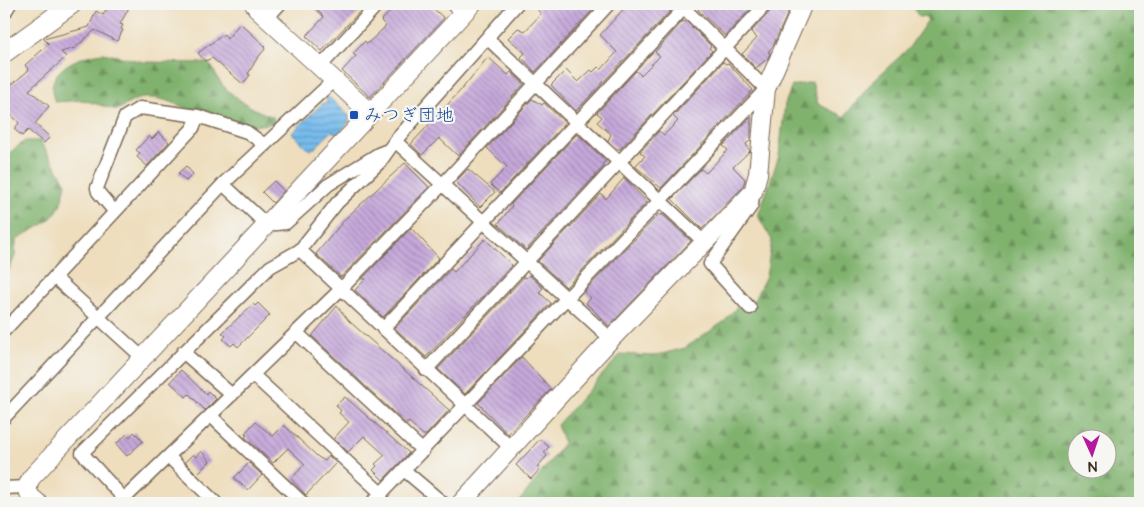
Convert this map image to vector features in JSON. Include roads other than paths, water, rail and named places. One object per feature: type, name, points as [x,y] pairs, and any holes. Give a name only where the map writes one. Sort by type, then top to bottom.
[{"type":"main road","points":[[4,53],[72,4]]},
{"type":"street","points":[[4,14],[10,4]]},
{"type":"street","points":[[254,4],[319,68],[370,114]]},
{"type":"street","points":[[267,18],[280,4]]},
{"type":"street","points":[[319,68],[378,4]]},
{"type":"street","points":[[517,4],[392,145],[380,162],[337,203],[300,250],[270,267],[82,453],[124,502],[341,289],[442,185],[609,4]]},
{"type":"street","points":[[426,370],[526,260],[620,162],[766,4]]},
{"type":"street","points":[[750,308],[710,264],[752,205],[758,174],[766,89],[803,4]]},
{"type":"street","points":[[383,329],[684,5],[766,89]]},
{"type":"street","points":[[38,503],[30,496],[27,487],[31,478],[370,114],[462,7]]},
{"type":"street","points":[[486,38],[704,242]]},
{"type":"street","points":[[4,418],[223,184],[334,80]]},
{"type":"street","points":[[372,503],[568,300],[766,89]]},
{"type":"street","points":[[114,211],[98,192],[97,188],[125,117],[140,108],[198,116],[247,132],[266,145]]},
{"type":"street","points":[[4,331],[193,128],[198,116]]},
{"type":"street","points":[[392,145],[442,185],[611,339]]},
{"type":"street","points":[[223,184],[267,225],[286,224],[328,185],[392,145]]},
{"type":"street","points":[[461,503],[611,339],[753,192]]},
{"type":"street","points":[[300,250],[510,448]]},
{"type":"street","points":[[54,277],[143,358]]},
{"type":"street","points":[[297,334],[423,450]]},
{"type":"street","points":[[184,352],[232,395]]},
{"type":"street","points":[[253,375],[382,494]]},
{"type":"street","points":[[211,416],[304,503]]},
{"type":"street","points":[[169,457],[216,503]]},
{"type":"street","points":[[404,470],[443,503]]},
{"type":"street","points":[[4,488],[27,487]]},
{"type":"water","points":[[329,97],[349,116],[349,122],[338,134],[332,131],[315,148],[309,150],[292,133],[323,103],[328,104],[326,100]]},
{"type":"place","name":"みつぎ団地","points":[[354,115]]}]
